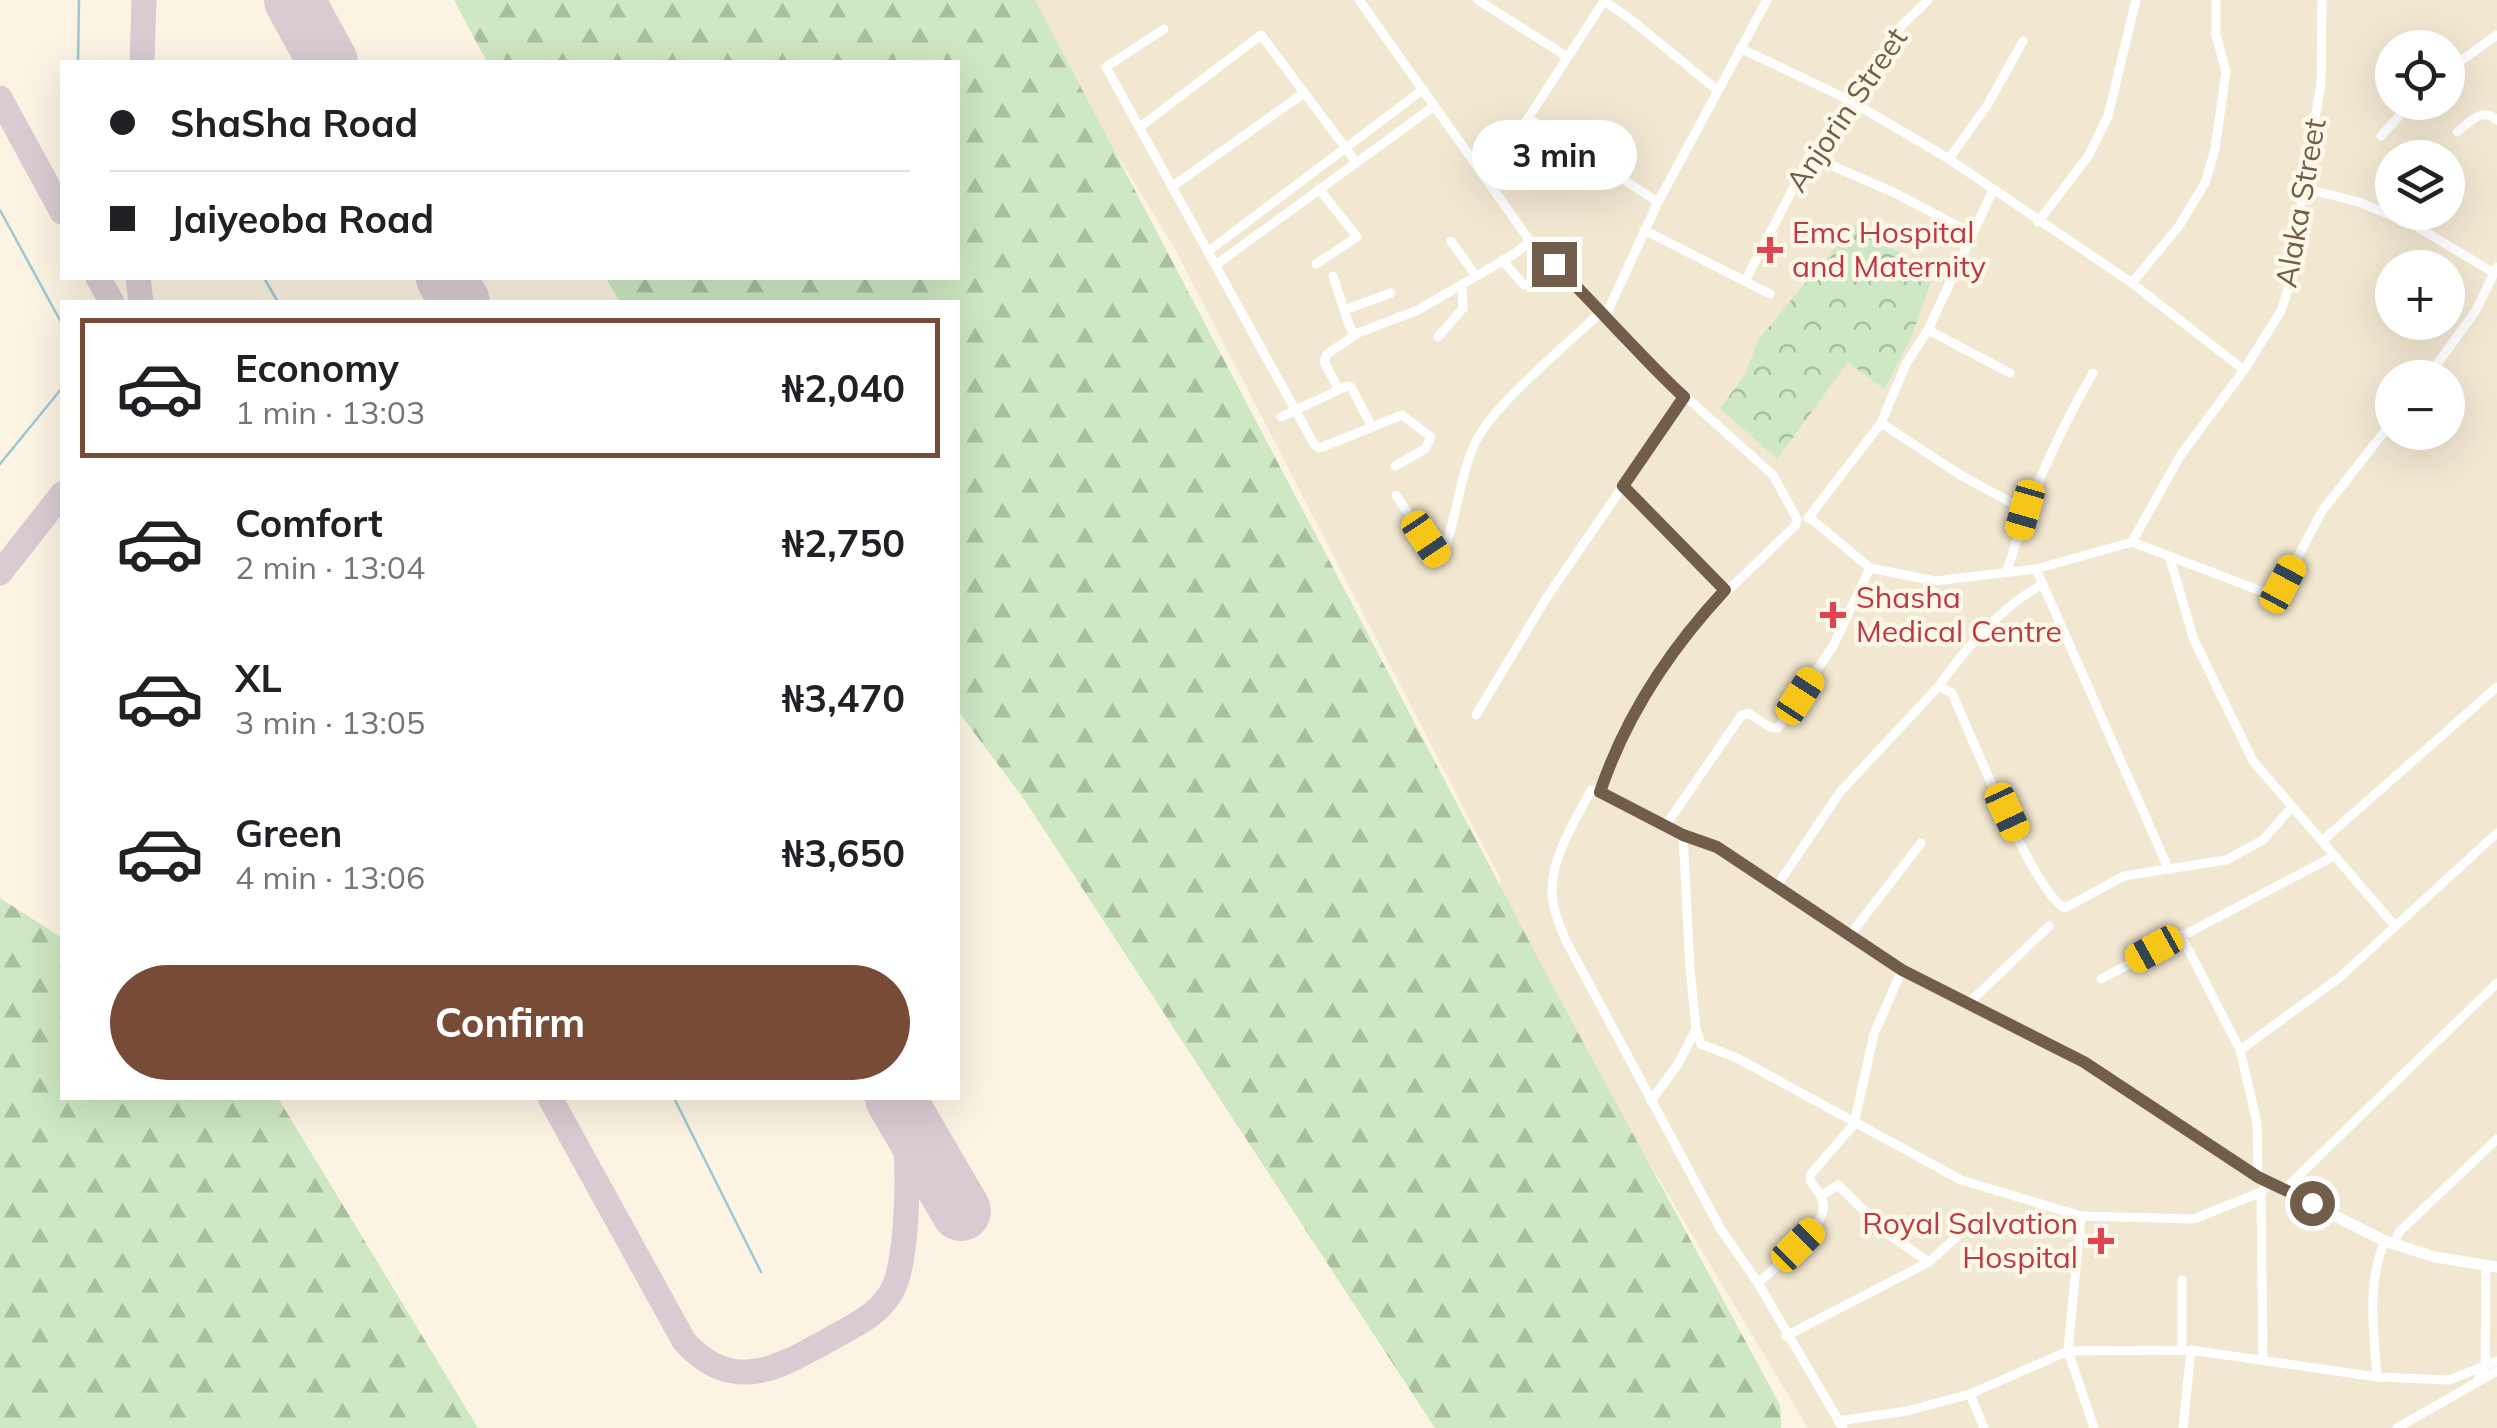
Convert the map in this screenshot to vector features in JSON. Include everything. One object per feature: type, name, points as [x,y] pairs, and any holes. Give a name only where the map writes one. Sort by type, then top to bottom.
[{"type":"street","points":[[1359,0],[1530,241],[1604,314],[1627,344],[1773,475],[1797,519]]},
{"type":"street","points":[[1478,0],[1566,56]]},
{"type":"street","points":[[1396,495],[1440,561],[1478,437],[1504,406],[1604,314],[1658,202],[1767,0]]},
{"type":"street","name":"Anjorin Street","points":[[1746,279],[1810,156],[1902,25],[1928,0]]},
{"type":"street","points":[[2038,222],[2089,154],[2108,116],[2136,0]]},
{"type":"street","points":[[2132,283],[2178,226],[2205,183],[2216,149],[2226,72],[2216,35],[2216,0]]},
{"type":"street","name":"Alaka Street","points":[[2132,542],[2180,456],[2244,370],[2281,311],[2294,267],[2320,84],[2322,0]]},
{"type":"street","points":[[1488,180],[1604,1],[1717,90]]},
{"type":"street","points":[[1164,28],[1106,68],[1319,448],[1402,415],[1431,437],[1425,449],[1395,466]]},
{"type":"street","points":[[1140,127],[1262,35],[1356,162]]},
{"type":"street","points":[[2465,58],[2497,35]]},
{"type":"street","points":[[1949,159],[1988,104],[2024,40]]},
{"type":"street","points":[[1740,48],[1849,100],[1949,159],[1992,192],[2132,283],[2244,370]]},
{"type":"street","points":[[1210,250],[1421,91]]},
{"type":"street","points":[[1173,186],[1304,94]]},
{"type":"street","points":[[1217,264],[1433,106]]},
{"type":"street","points":[[2457,132],[2481,113],[2497,120]]},
{"type":"street","points":[[1530,119],[1658,202]]},
{"type":"street","points":[[2382,136],[2396,120]]},
{"type":"street","points":[[1810,156],[1971,233]]},
{"type":"street","points":[[2303,188],[2359,202],[2414,225],[2496,270],[2475,312],[2440,360]]},
{"type":"street","points":[[1316,264],[1356,237],[1319,189]]},
{"type":"street","points":[[1810,518],[1881,423],[1906,364],[1928,330],[1992,192]]},
{"type":"street","points":[[1280,197],[1290,210]]},
{"type":"street","points":[[1644,230],[1770,294]]},
{"type":"street","points":[[1452,240],[1476,276]]},
{"type":"street","points":[[1338,388],[1324,362],[1327,354],[1358,334],[1418,310],[1530,241]]},
{"type":"street","points":[[1502,260],[1524,285]]},
{"type":"street","points":[[1333,276],[1352,332],[1358,334]]},
{"type":"street","points":[[1438,337],[1463,308],[1462,285]]},
{"type":"street","points":[[1344,310],[1391,294]]},
{"type":"street","points":[[1928,330],[2010,373]]},
{"type":"street","points":[[2008,572],[2025,510],[2068,414],[2093,373]]},
{"type":"street","points":[[1280,417],[1338,388],[1351,387],[1372,427]]},
{"type":"street","points":[[1476,714],[1546,597],[1684,397]]},
{"type":"street","points":[[1881,423],[1962,476],[2025,510]]},
{"type":"street","points":[[1797,519],[1810,518],[1870,568],[1935,581],[2036,569],[2132,542],[2261,591],[2274,590],[2283,584],[2322,511],[2375,444]]},
{"type":"street","points":[[1623,486],[1725,590]]},
{"type":"street","points":[[1600,792],[1630,719],[1693,624],[1786,535],[1797,519]]},
{"type":"street","points":[[2170,558],[2194,640],[2253,761],[2395,926]]},
{"type":"street","points":[[1666,825],[1741,716],[1748,713],[1778,728],[1833,646],[1870,568]]},
{"type":"street","points":[[2036,569],[2169,870]]},
{"type":"street","points":[[1776,887],[1840,792],[2013,602],[2042,584]]},
{"type":"street","points":[[1939,686],[1952,693],[2021,841],[2058,905],[2070,907],[2124,876],[2226,860],[2263,840],[2291,808]]},
{"type":"street","points":[[2322,841],[2497,687]]},
{"type":"street","points":[[2263,1360],[2266,1188],[2258,1177],[2084,1062],[1902,970],[1717,847],[1590,790],[1552,878],[1553,904],[1565,939],[1720,1228],[1758,1284],[1840,1424],[1970,1394],[2068,1351],[2186,1350],[2378,1377],[2449,1380],[2497,1362]]},
{"type":"street","points":[[2240,1050],[2339,978],[2497,834]]},
{"type":"street","points":[[1683,835],[1696,1029],[1701,1044],[1736,1058],[1961,1180],[2082,1216],[2194,1219],[2266,1188],[2286,1188],[2364,1233],[2435,1256],[2491,1267],[2485,1368],[2477,1380]]},
{"type":"street","points":[[1850,935],[1921,842]]},
{"type":"street","points":[[2102,979],[2334,856]]},
{"type":"street","points":[[1970,1002],[2049,926]]},
{"type":"street","points":[[2181,934],[2240,1050],[2257,1123],[2258,1177]]},
{"type":"street","points":[[1758,1284],[1816,1227],[1824,1209],[1822,1195],[1810,1181],[1811,1174],[1854,1124],[1874,1034],[1902,970]]},
{"type":"street","points":[[2286,1188],[2497,982]]},
{"type":"street","points":[[1651,1101],[1678,1064],[1696,1029]]},
{"type":"street","points":[[2378,1377],[2372,1304],[2375,1269],[2389,1242],[2497,1140]]},
{"type":"street","points":[[1822,1195],[1838,1185],[1886,1233],[1929,1262]]},
{"type":"street","points":[[2082,1216],[2068,1351],[2094,1428]]},
{"type":"street","points":[[1786,1336],[1929,1262],[1974,1221]]},
{"type":"street","points":[[2182,1280],[2186,1350],[2183,1428]]},
{"type":"street","points":[[2397,1428],[2497,1371]]},
{"type":"street","points":[[1970,1394],[1984,1428]]},
{"type":"shaded area","points":[[1015,0],[2497,0],[2497,1428],[1808,1428],[1644,1154],[1500,891],[1500,878],[1174,247],[1082,98]]},
{"type":"green space","points":[[454,0],[1035,0],[1550,981],[1780,1405],[1781,1428],[1435,1428],[1026,802],[960,714],[960,300],[619,300],[607,280],[960,280],[960,60],[486,60]]},
{"type":"green space","points":[[1854,225],[1934,273],[1911,338],[1884,389],[1848,362],[1777,459],[1720,408],[1745,375],[1758,340]]},
{"type":"green space","points":[[0,898],[60,937],[60,1100],[279,1100],[478,1428],[0,1428]]},
{"type":"waterway","points":[[78,60],[79,0]]},
{"type":"waterway","points":[[0,210],[60,320]]},
{"type":"waterway","points":[[265,280],[277,300]]},
{"type":"waterway","points":[[0,464],[60,390]]},
{"type":"waterway","points":[[675,1100],[761,1272]]},
{"type":"taxiway","points":[[142,60],[144,0]]},
{"type":"taxiway","points":[[0,98],[60,208]]},
{"type":"taxiway","points":[[99,280],[111,300]]},
{"type":"taxiway","points":[[138,280],[141,300]]},
{"type":"taxiway","points":[[0,573],[60,497]]},
{"type":"taxiway","points":[[551,1100],[684,1341],[703,1358],[739,1372],[776,1366],[814,1348],[867,1318],[893,1289],[902,1252],[907,1200],[906,1146],[900,1107]]},
{"type":"runway","points":[[294,0],[327,60]]},
{"type":"runway","points":[[447,280],[459,300]]},
{"type":"runway","points":[[896,1100],[961,1211]]},
{"type":"place","name":"Emc Hospital and Maternity","points":[[1770,250]]},
{"type":"place","name":"Shasha Medical Centre","points":[[1833,615]]},
{"type":"place","name":"Royal Salvation Hospital","points":[[2101,1241]]},
{"type":"route","points":[[1554,264],[1602,311],[1627,344],[1684,397],[1623,486],[1725,590],[1693,624],[1630,719],[1600,792],[1683,835],[1717,847],[1902,970],[2084,1062],[2258,1177],[2312,1203]]}]
